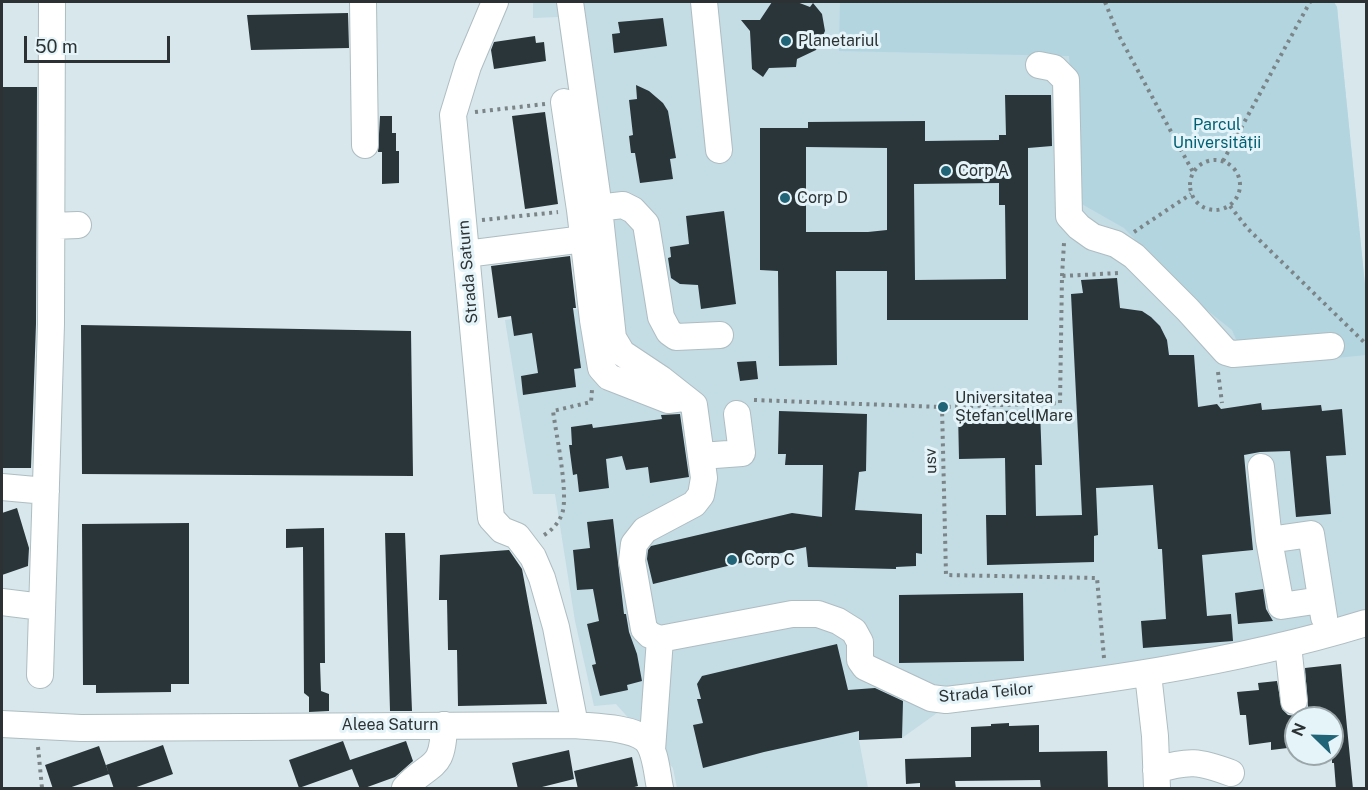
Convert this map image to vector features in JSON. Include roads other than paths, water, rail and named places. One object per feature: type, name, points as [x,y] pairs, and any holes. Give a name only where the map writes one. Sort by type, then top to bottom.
[{"type":"street","points":[[40,675],[51,324],[52,2]]},
{"type":"street","points":[[363,2],[365,145]]},
{"type":"street","name":"Strada Saturn","points":[[495,2],[468,66],[453,115],[491,518],[502,530],[517,536],[533,557],[542,578],[556,627],[575,725]]},
{"type":"street","points":[[570,2],[589,209],[584,239],[601,368],[609,376],[668,400],[687,398]]},
{"type":"street","points":[[704,2],[719,150]]},
{"type":"street","points":[[1039,64],[1054,68],[1065,80],[1069,216],[1079,227],[1093,237],[1116,244],[1155,275],[1226,352],[1233,354],[1330,346]]},
{"type":"street","points":[[564,102],[589,209],[613,338],[622,353],[694,405],[704,478],[700,495],[694,504],[645,530],[634,544],[632,561],[644,629],[655,637],[651,750],[660,789]]},
{"type":"street","points":[[589,209],[623,205],[633,210],[646,224],[661,317],[669,332],[676,337],[720,335]]},
{"type":"street","points":[[52,225],[78,225]]},
{"type":"street","points":[[466,254],[584,239]]},
{"type":"street","points":[[701,456],[742,453],[743,407]]},
{"type":"street","points":[[1261,467],[1269,540],[1281,606],[1321,600]]},
{"type":"street","points":[[2,487],[46,491]]},
{"type":"street","points":[[1269,540],[1311,534],[1327,635]]},
{"type":"street","points":[[2,602],[42,607]]},
{"type":"street","name":"Strada Teilor","points":[[655,637],[792,614],[818,614],[838,621],[854,631],[860,642],[860,660],[865,668],[931,698],[946,700],[1148,674],[1288,645],[1366,623]]},
{"type":"street","points":[[1288,645],[1294,701]]},
{"type":"street","points":[[1148,674],[1155,736],[1156,779]]},
{"type":"street","name":"Aleea Saturn","points":[[2,724],[81,728],[575,725],[632,733],[646,740],[651,750]]},
{"type":"street","points":[[405,789],[432,767],[440,756],[444,725]]},
{"type":"street","points":[[1156,779],[1182,762],[1207,764],[1231,773]]},
{"type":"place","name":"Planetariul","points":[[786,41]]},
{"type":"place","name":"Corp A","points":[[946,171]]},
{"type":"place","name":"Corp D","points":[[785,198]]},
{"type":"place","name":"Universitatea Ștefan cel Mare","points":[[943,407]]},
{"type":"place","name":"Corp C","points":[[732,560]]},
{"type":"park label","name":"Parcul Universității","points":[[1217,134]]}]
